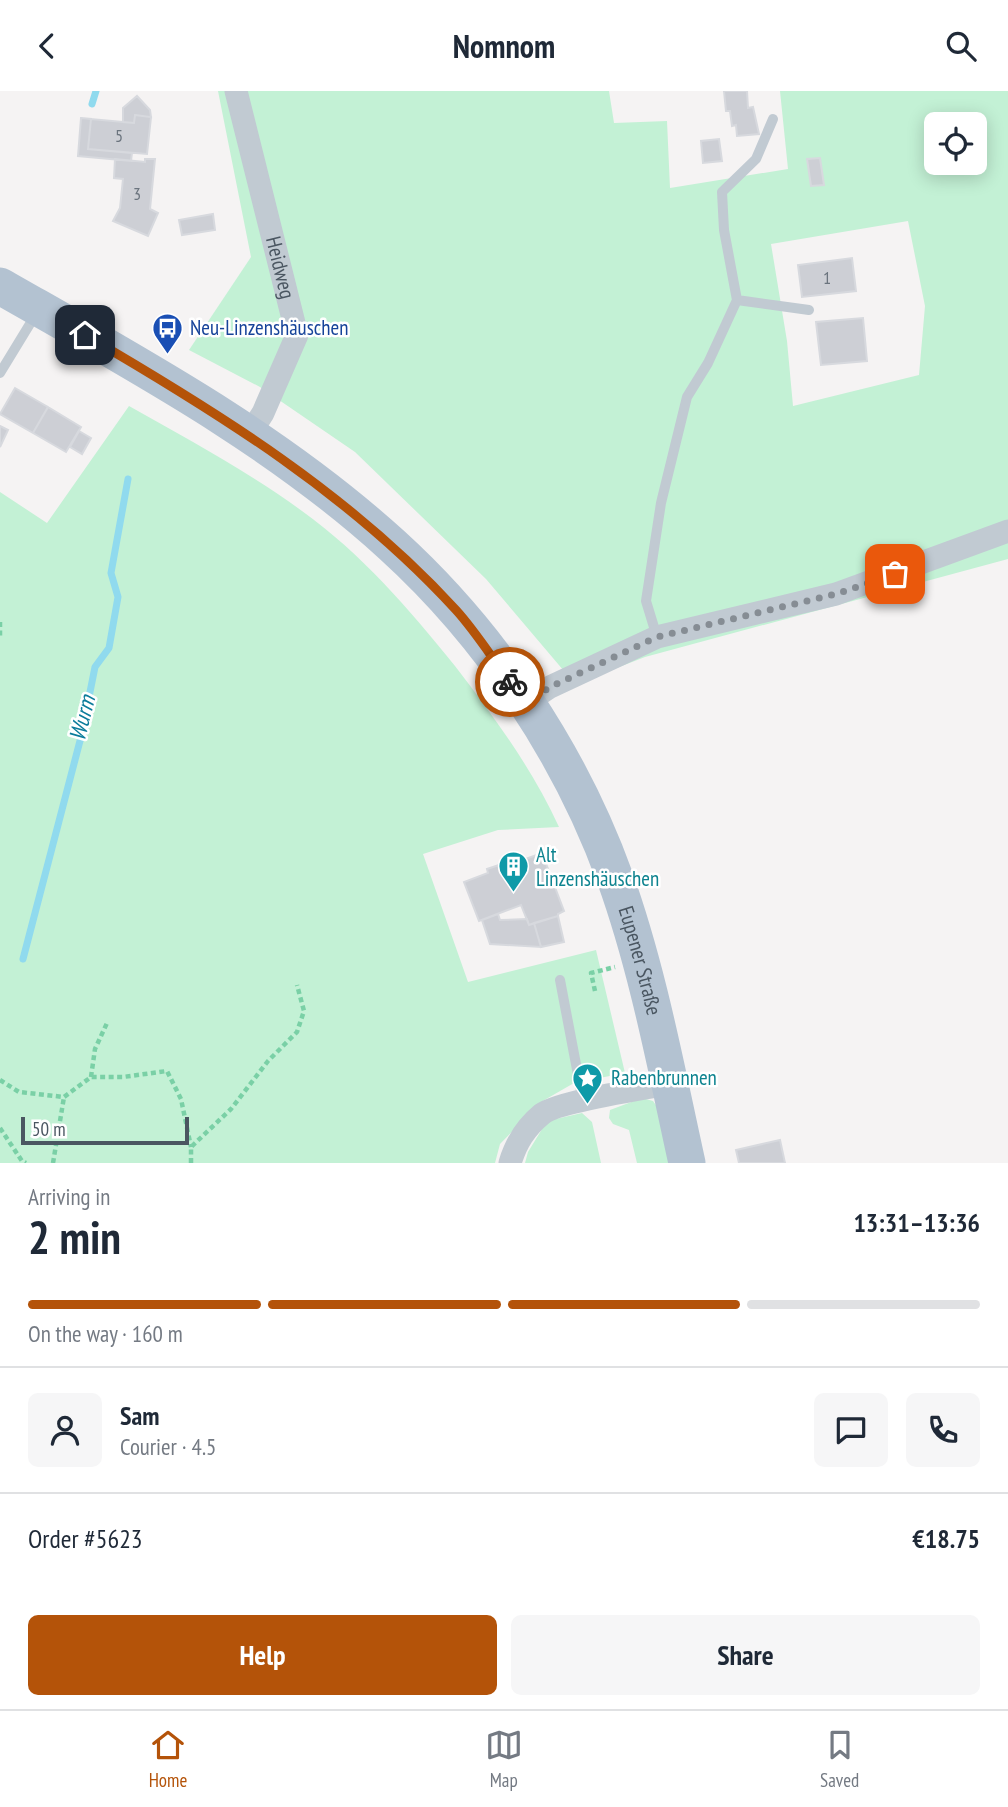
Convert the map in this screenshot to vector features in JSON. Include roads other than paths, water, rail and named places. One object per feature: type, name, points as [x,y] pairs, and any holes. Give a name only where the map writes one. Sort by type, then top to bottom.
[{"type":"main road","name":"Eupener Straße","points":[[0,286],[154,375],[249,435],[328,492],[392,545],[457,611],[526,703],[571,779],[615,878],[635,940],[687,1163]]},
{"type":"street","name":"Heidweg","points":[[236,91],[297,335],[264,413],[249,435]]},
{"type":"street","points":[[526,703],[550,687],[657,637],[836,594],[1008,531]]},
{"type":"street","points":[[510,1163],[520,1136],[544,1112],[583,1101],[670,1084]]},
{"type":"lane","points":[[657,637],[646,601],[661,503],[687,397],[708,363],[737,300],[723,230],[722,192],[756,159],[773,119]]},
{"type":"lane","points":[[737,300],[809,310]]},
{"type":"lane","points":[[0,373],[40,309]]},
{"type":"lane","points":[[560,980],[583,1101]]},
{"type":"waterway","name":"Wurm","points":[[92,104],[96,91]]},
{"type":"waterway","name":"Wurm","points":[[23,959],[81,737],[95,667],[109,648],[118,597],[111,573],[128,479]]},
{"type":"place","name":"Neu-Linzenshäuschen","points":[[167,355]]},
{"type":"place","name":"Alt Linzenshäuschen","points":[[513,894]]},
{"type":"place","name":"Rabenbrunnen","points":[[588,1105]]}]
